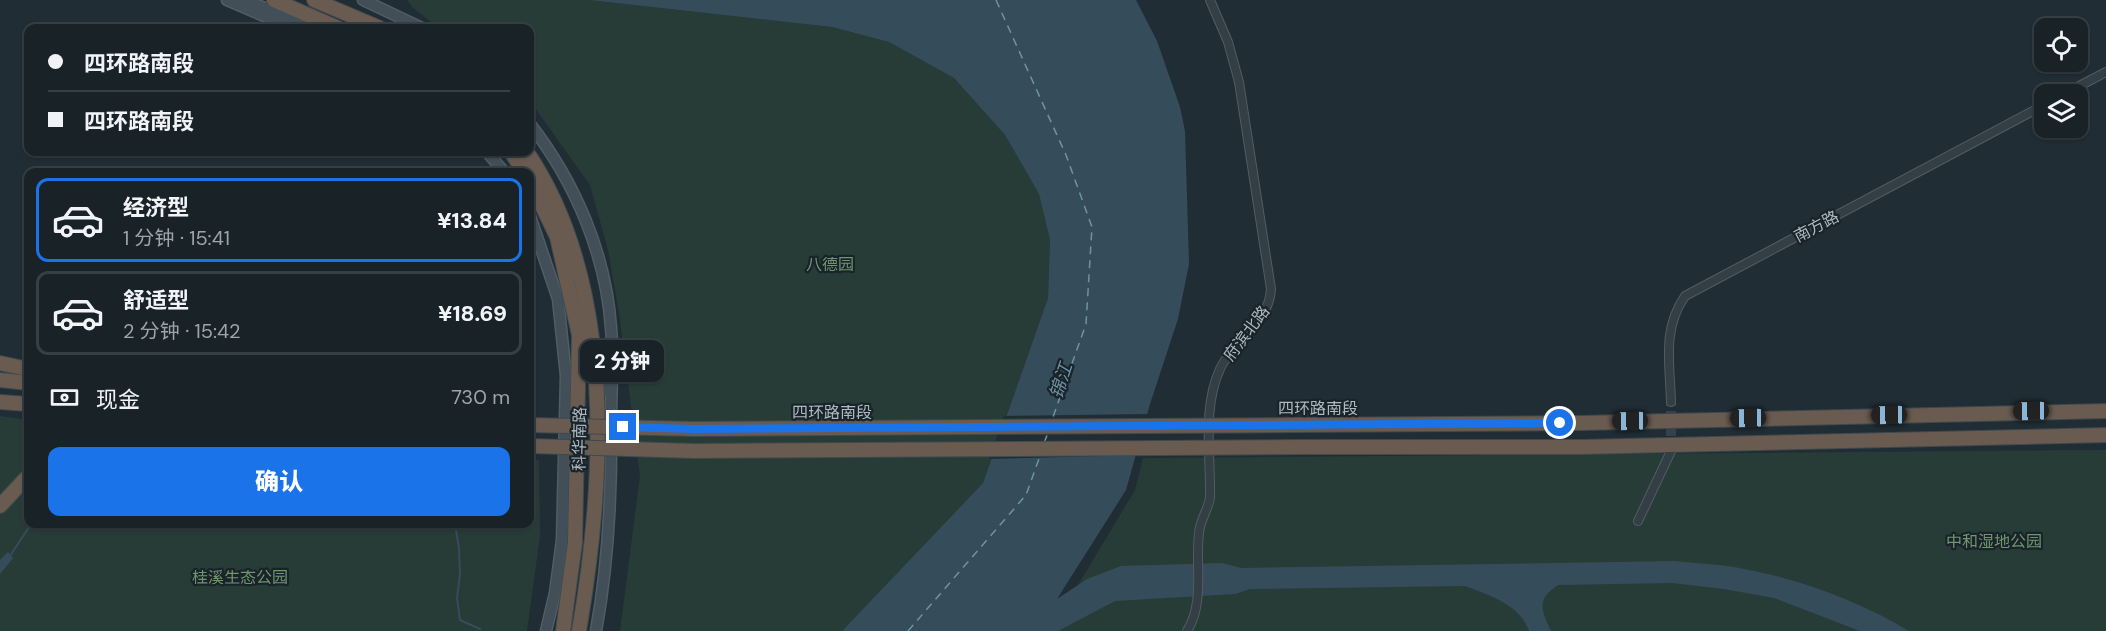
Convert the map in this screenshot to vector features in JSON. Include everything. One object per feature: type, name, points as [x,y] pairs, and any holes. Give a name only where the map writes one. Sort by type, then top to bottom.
[{"type":"highway","points":[[274,0],[329,24]]},
{"type":"highway","points":[[314,0],[372,24]]},
{"type":"highway","name":"科华南路","points":[[530,156],[549,186],[569,230],[593,336],[596,471],[592,542],[579,631]]},
{"type":"highway","name":"科华南路","points":[[534,189],[557,237],[579,335],[575,543],[563,631]]},
{"type":"highway","points":[[0,363],[24,368]]},
{"type":"highway","points":[[0,380],[24,383]]},
{"type":"highway","points":[[0,402],[24,404]]},
{"type":"highway","name":"四环路南段","points":[[534,425],[694,429],[1582,423],[2106,411]]},
{"type":"highway","points":[[534,446],[694,450],[1582,447],[2106,435]]},
{"type":"highway","points":[[0,506],[24,480]]},
{"type":"main road","points":[[227,0],[283,24]]},
{"type":"main road","points":[[243,0],[309,24]]},
{"type":"main road","points":[[329,0],[373,24]]},
{"type":"main road","points":[[363,0],[414,24]]},
{"type":"main road","points":[[534,129],[571,186],[596,251],[611,328],[610,537],[596,631]]},
{"type":"main road","points":[[490,156],[501,168]]},
{"type":"main road","points":[[534,226],[558,299],[566,376],[562,540],[555,593],[546,631]]},
{"type":"main road","points":[[593,336],[611,406]]},
{"type":"street","name":"府滨北路","points":[[1188,631],[1198,601],[1200,523],[1208,508],[1210,498],[1209,424],[1214,386],[1228,356],[1265,313],[1270,302],[1271,289],[1239,82],[1228,42],[1210,0]]},
{"type":"street","points":[[2083,84],[2106,72]]},
{"type":"street","name":"南方路","points":[[1671,402],[1669,334],[1674,312],[1685,296],[2034,110]]},
{"type":"street","points":[[1638,521],[1671,451]]},
{"type":"green space","name":"八德园","points":[[407,0],[589,0],[832,27],[889,42],[954,78],[1005,135],[1039,194],[1050,240],[1048,298],[983,483],[842,631],[620,631],[640,476],[619,313],[608,250],[590,185],[534,107],[534,24],[434,24],[412,7]]},
{"type":"green space","name":"桂溪生态公园","points":[[0,416],[24,419],[24,528],[534,528],[534,460],[539,460],[540,536],[527,631],[0,631]]},
{"type":"green space","name":"中和湿地公园","points":[[2106,450],[2106,631],[1038,631],[1069,600],[1135,490],[1143,458]]},
{"type":"water","name":"锦江","points":[[589,0],[1136,0],[1157,41],[1180,107],[1185,131],[1189,264],[1178,319],[1150,404],[1126,490],[1057,599],[1087,579],[1121,566],[1222,563],[1241,568],[1675,561],[1736,567],[1808,585],[1871,610],[1909,631],[1860,631],[1774,598],[1672,583],[1558,585],[1543,601],[1543,612],[1551,631],[1529,631],[1525,622],[1511,607],[1465,586],[1250,589],[1235,594],[1115,601],[1058,631],[842,631],[983,483],[1048,298],[1050,240],[1039,194],[1005,135],[954,78],[889,42],[832,27]]},
{"type":"water","points":[[8,552],[13,558],[0,574],[0,560]]},
{"type":"pier","points":[[1150,414],[1139,455],[989,459],[1004,416]]},
{"type":"waterway","points":[[10,556],[28,528]]},
{"type":"waterway","points":[[456,528],[459,548],[460,574],[457,598],[460,620],[480,629]]},
{"type":"ferry route","points":[[996,0],[1066,155],[1092,227],[1086,324],[1052,420]]},
{"type":"ferry route","points":[[1044,443],[1048,433]]},
{"type":"ferry route","points":[[908,631],[1026,495],[1040,456]]},
{"type":"tunnel","points":[[1671,402],[1671,451]]},
{"type":"route","points":[[623,427],[694,429],[1560,423]]}]
